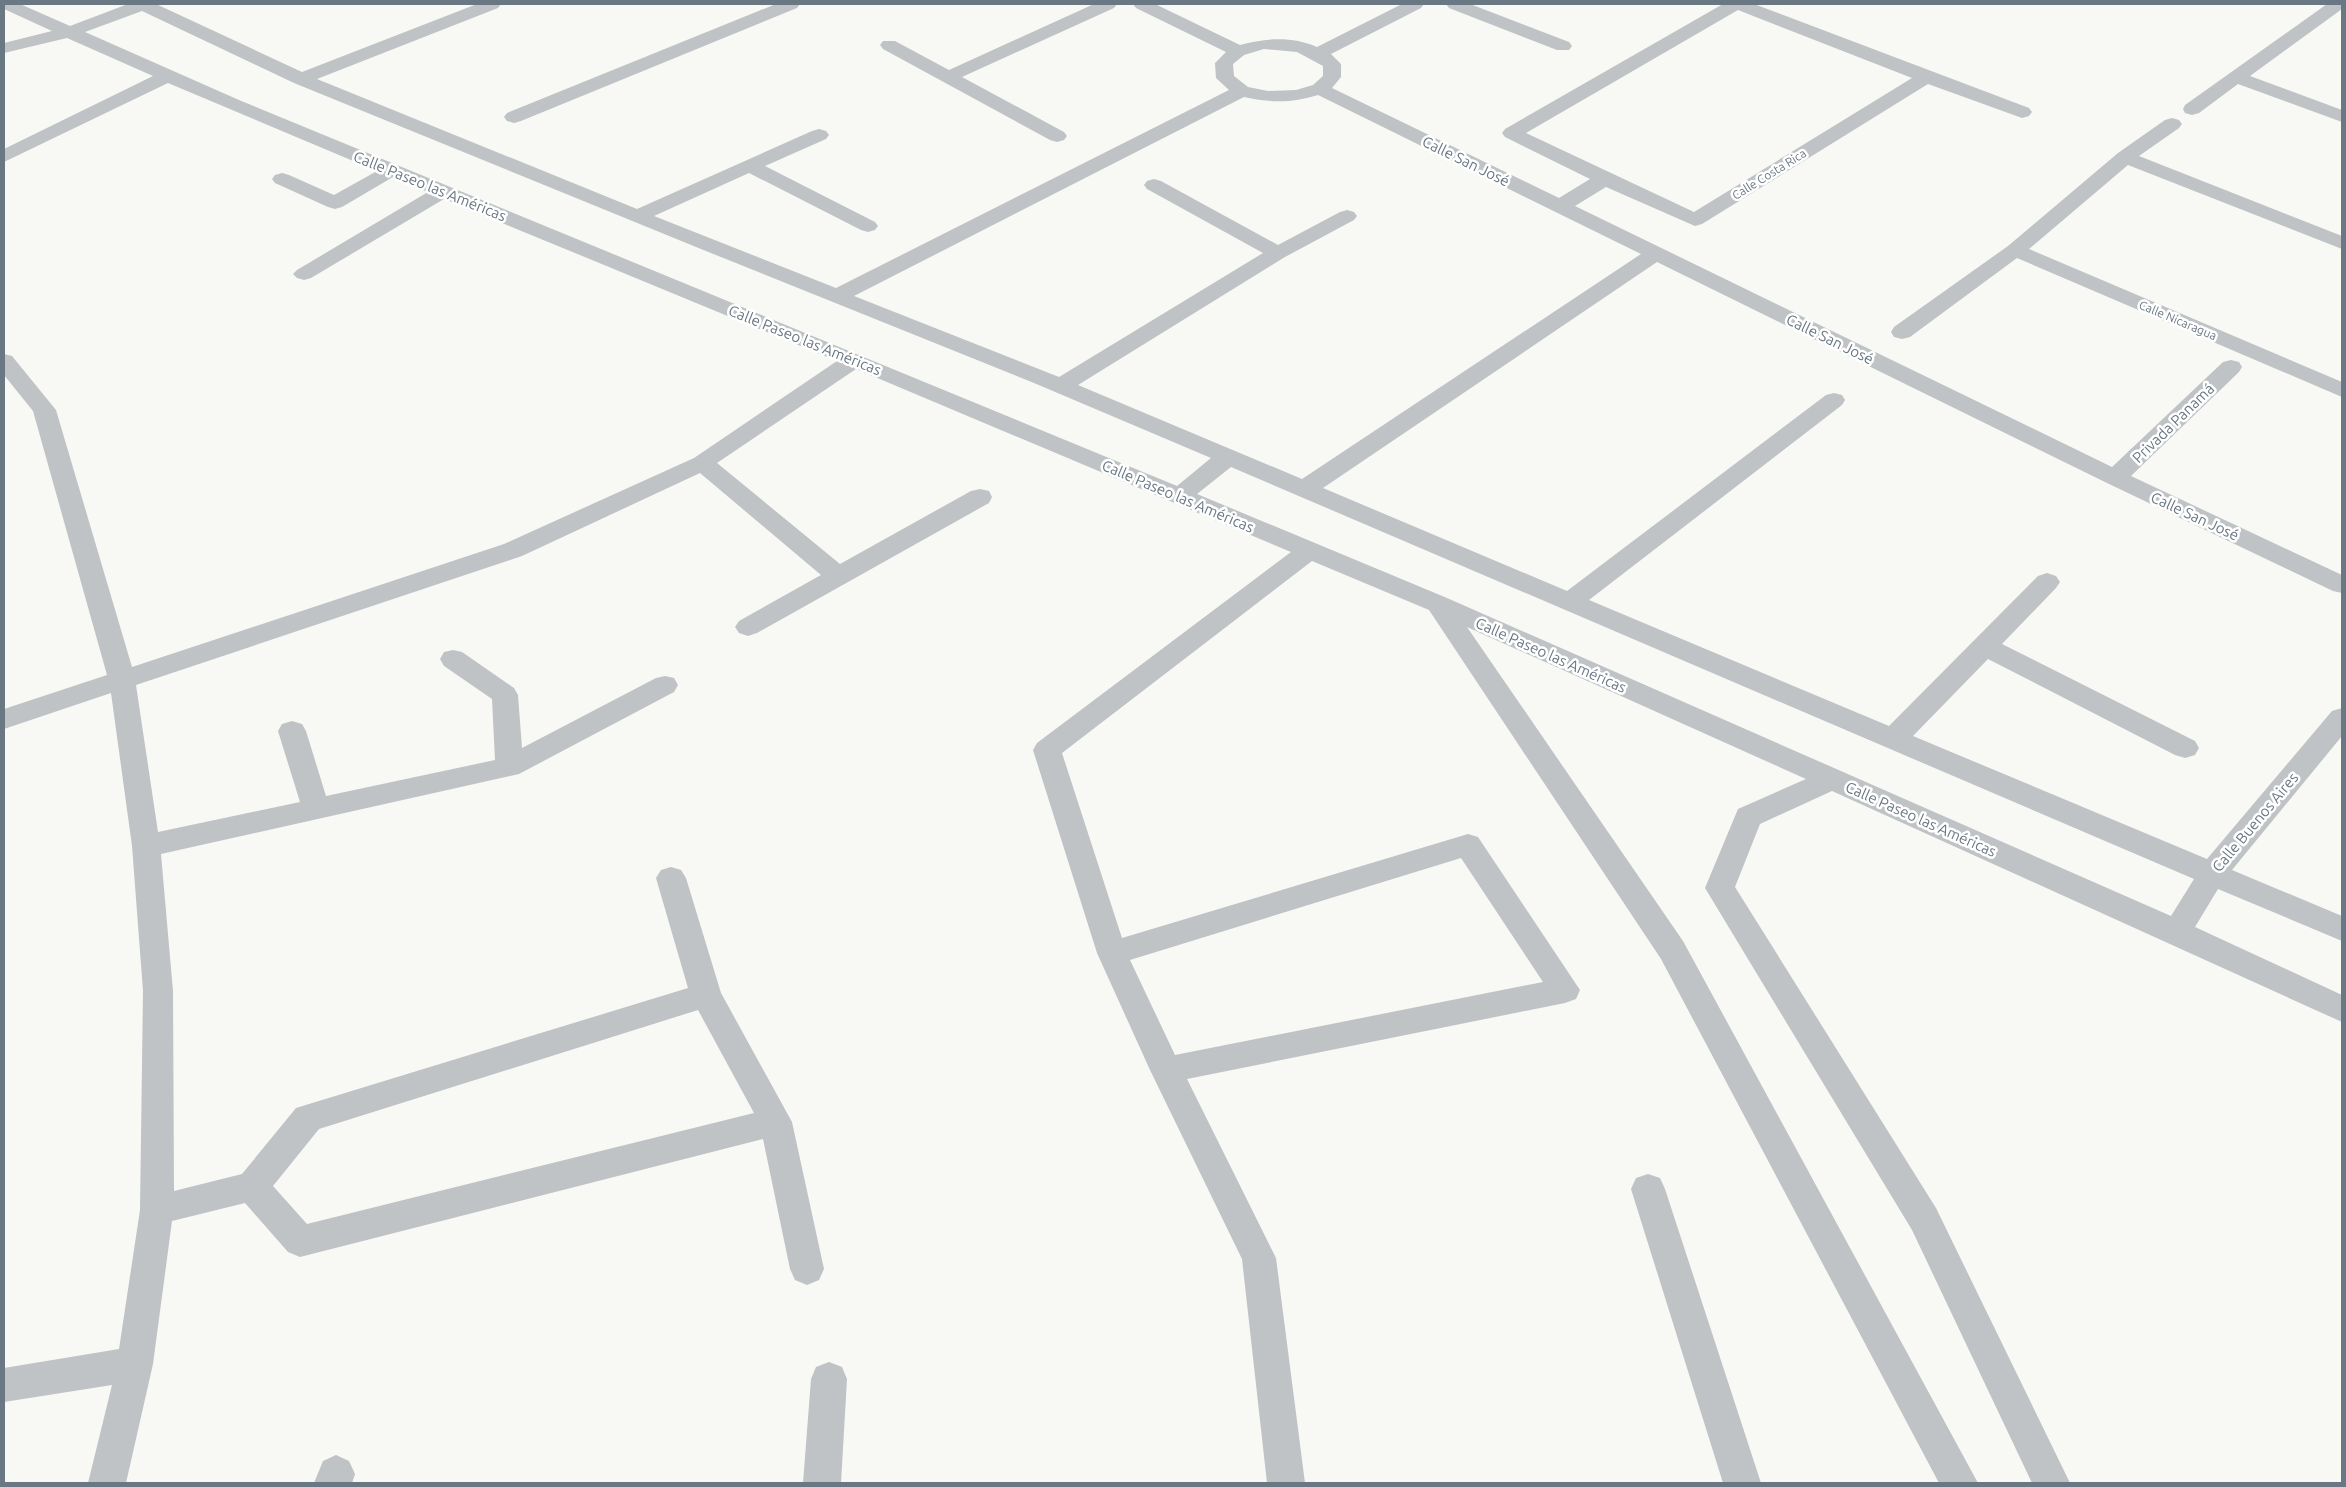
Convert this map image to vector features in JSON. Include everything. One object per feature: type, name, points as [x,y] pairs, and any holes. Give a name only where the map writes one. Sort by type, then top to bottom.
[{"type":"street","name":"Calle Paseo las Américas","points":[[6,4],[232,104],[854,360],[1438,604],[2177,932],[2342,1009]]},
{"type":"street","points":[[4,48],[69,32],[143,4],[301,78],[637,216],[1060,386],[2212,872],[2342,929]]},
{"type":"street","points":[[301,78],[492,4]]},
{"type":"street","points":[[514,117],[791,4]]},
{"type":"street","points":[[948,77],[1108,4]]},
{"type":"street","points":[[1142,4],[1238,51]]},
{"type":"street","points":[[1318,52],[1415,4]]},
{"type":"street","points":[[1455,4],[1563,46]]},
{"type":"street","name":"Calle Costa Rica","points":[[1926,77],[1695,220],[1605,179],[1512,133],[1737,4],[2022,112]]},
{"type":"street","points":[[2192,109],[2339,6]]},
{"type":"street","points":[[1263,44],[1293,44],[1318,52],[1332,64],[1332,77],[1320,89],[1297,96],[1268,97],[1242,91],[1225,78],[1224,64],[1238,51],[1263,44]]},
{"type":"street","points":[[889,45],[1057,136]]},
{"type":"street","points":[[4,156],[169,75]]},
{"type":"street","points":[[2236,77],[2342,116]]},
{"type":"street","name":"Calle San José","points":[[1320,89],[2115,478],[2342,585]]},
{"type":"street","points":[[837,296],[1242,91]]},
{"type":"street","points":[[1902,332],[2015,250],[2125,157],[2172,124]]},
{"type":"street","points":[[637,216],[819,135]]},
{"type":"street","points":[[2125,157],[2342,243]]},
{"type":"street","points":[[750,166],[868,226]]},
{"type":"street","points":[[282,179],[335,203],[392,170]]},
{"type":"street","points":[[1558,207],[1605,179]]},
{"type":"street","points":[[1154,185],[1278,253]]},
{"type":"street","points":[[304,274],[443,191]]},
{"type":"street","points":[[1060,386],[1278,253],[1347,216]]},
{"type":"street","name":"Calle Nicaragua","points":[[2015,250],[2342,390]]},
{"type":"street","points":[[1304,489],[1655,254]]},
{"type":"street","points":[[4,719],[122,678],[514,550],[702,463],[854,360]]},
{"type":"street","points":[[4,361],[44,410],[122,678],[146,846],[158,991],[157,1210],[135,1364],[107,1483]]},
{"type":"street","name":"Privada Panamá","points":[[2115,478],[2231,367]]},
{"type":"street","points":[[1571,601],[1834,400]]},
{"type":"street","points":[[1179,496],[1228,457]]},
{"type":"street","points":[[702,463],[838,576]]},
{"type":"street","points":[[748,627],[980,497]]},
{"type":"street","points":[[1286,1483],[1259,1258],[1166,1070],[1112,953],[1047,750],[1309,551]]},
{"type":"street","points":[[1894,738],[2047,582]]},
{"type":"street","points":[[1438,604],[1672,950],[1959,1483]]},
{"type":"street","points":[[1985,646],[2185,748]]},
{"type":"street","points":[[453,659],[505,695],[509,767]]},
{"type":"street","points":[[146,846],[509,767],[665,685]]},
{"type":"street","name":"Calle Buenos Aires","points":[[2177,932],[2212,872],[2342,718]]},
{"type":"street","points":[[292,731],[316,809]]},
{"type":"street","points":[[1832,779],[1748,817],[1720,888],[1924,1219],[2051,1483]]},
{"type":"street","points":[[1112,953],[1468,845],[1565,990],[1166,1070]]},
{"type":"street","points":[[671,878],[706,995],[776,1122],[807,1269]]},
{"type":"street","points":[[157,1210],[252,1186],[308,1118],[706,995]]},
{"type":"street","points":[[252,1186],[300,1241],[776,1122]]},
{"type":"street","points":[[1648,1189],[1742,1483]]},
{"type":"street","points":[[4,1385],[135,1364]]},
{"type":"street","points":[[822,1483],[829,1379]]}]
